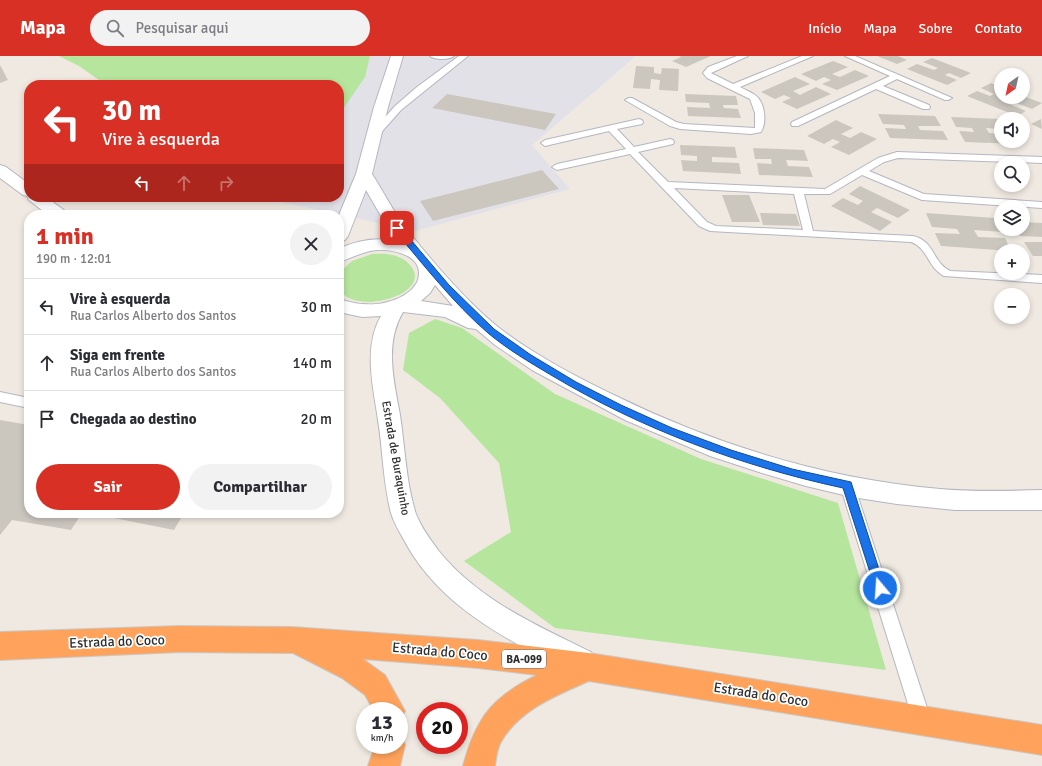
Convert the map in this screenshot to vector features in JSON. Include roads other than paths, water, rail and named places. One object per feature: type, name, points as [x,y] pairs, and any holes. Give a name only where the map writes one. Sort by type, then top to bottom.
[{"type":"highway","name":"Estrada do Coco","points":[[0,646],[180,639],[292,640],[478,654],[589,667],[1042,740]]},
{"type":"highway","points":[[292,640],[352,668],[375,685],[385,702]]},
{"type":"highway","points":[[479,766],[483,750],[492,729],[515,704],[537,690],[589,667]]},
{"type":"highway","points":[[384,766],[387,754]]},
{"type":"street","points":[[344,224],[364,174],[381,108],[397,56]]},
{"type":"street","points":[[0,170],[24,188]]},
{"type":"street","points":[[364,174],[397,228],[422,259],[466,308],[491,331],[522,353],[573,384],[617,408],[668,430],[729,453],[792,473],[847,485],[942,499],[1002,501],[1042,500]]},
{"type":"street","points":[[42,202],[52,210]]},
{"type":"street","points":[[344,253],[363,246],[379,244],[395,245],[409,250],[422,259],[428,270],[427,280],[422,289],[413,298],[399,305],[382,310],[366,311],[344,307]]},
{"type":"street","points":[[399,305],[448,311],[491,331]]},
{"type":"street","name":"Estrada de Buraquinho","points":[[399,305],[384,330],[381,343],[381,360],[399,492],[407,521],[422,548],[442,574],[463,594],[503,622],[589,667]]},
{"type":"lane","points":[[434,56],[450,56]]},
{"type":"lane","points":[[375,134],[398,108],[420,89],[464,56]]},
{"type":"lane","points":[[629,100],[668,122],[683,127],[751,131],[758,130],[760,126],[756,102],[753,97],[710,76],[707,73],[712,69],[744,56]]},
{"type":"lane","points":[[734,87],[809,56]]},
{"type":"lane","points":[[849,56],[948,98]]},
{"type":"lane","points":[[795,124],[897,76]]},
{"type":"lane","points":[[876,86],[926,107]]},
{"type":"lane","points":[[545,143],[639,122]]},
{"type":"lane","points":[[611,128],[703,224],[708,227],[714,229],[913,239],[925,244],[937,268],[948,274],[1042,279]]},
{"type":"lane","points":[[556,167],[670,142]]},
{"type":"lane","points":[[665,185],[827,192],[881,160],[898,155],[1042,160]]},
{"type":"lane","points":[[861,171],[922,197],[1042,205]]},
{"type":"lane","points":[[798,191],[809,234]]},
{"type":"lane","points":[[0,396],[24,402]]},
{"type":"lane","points":[[847,485],[922,720]]}]
